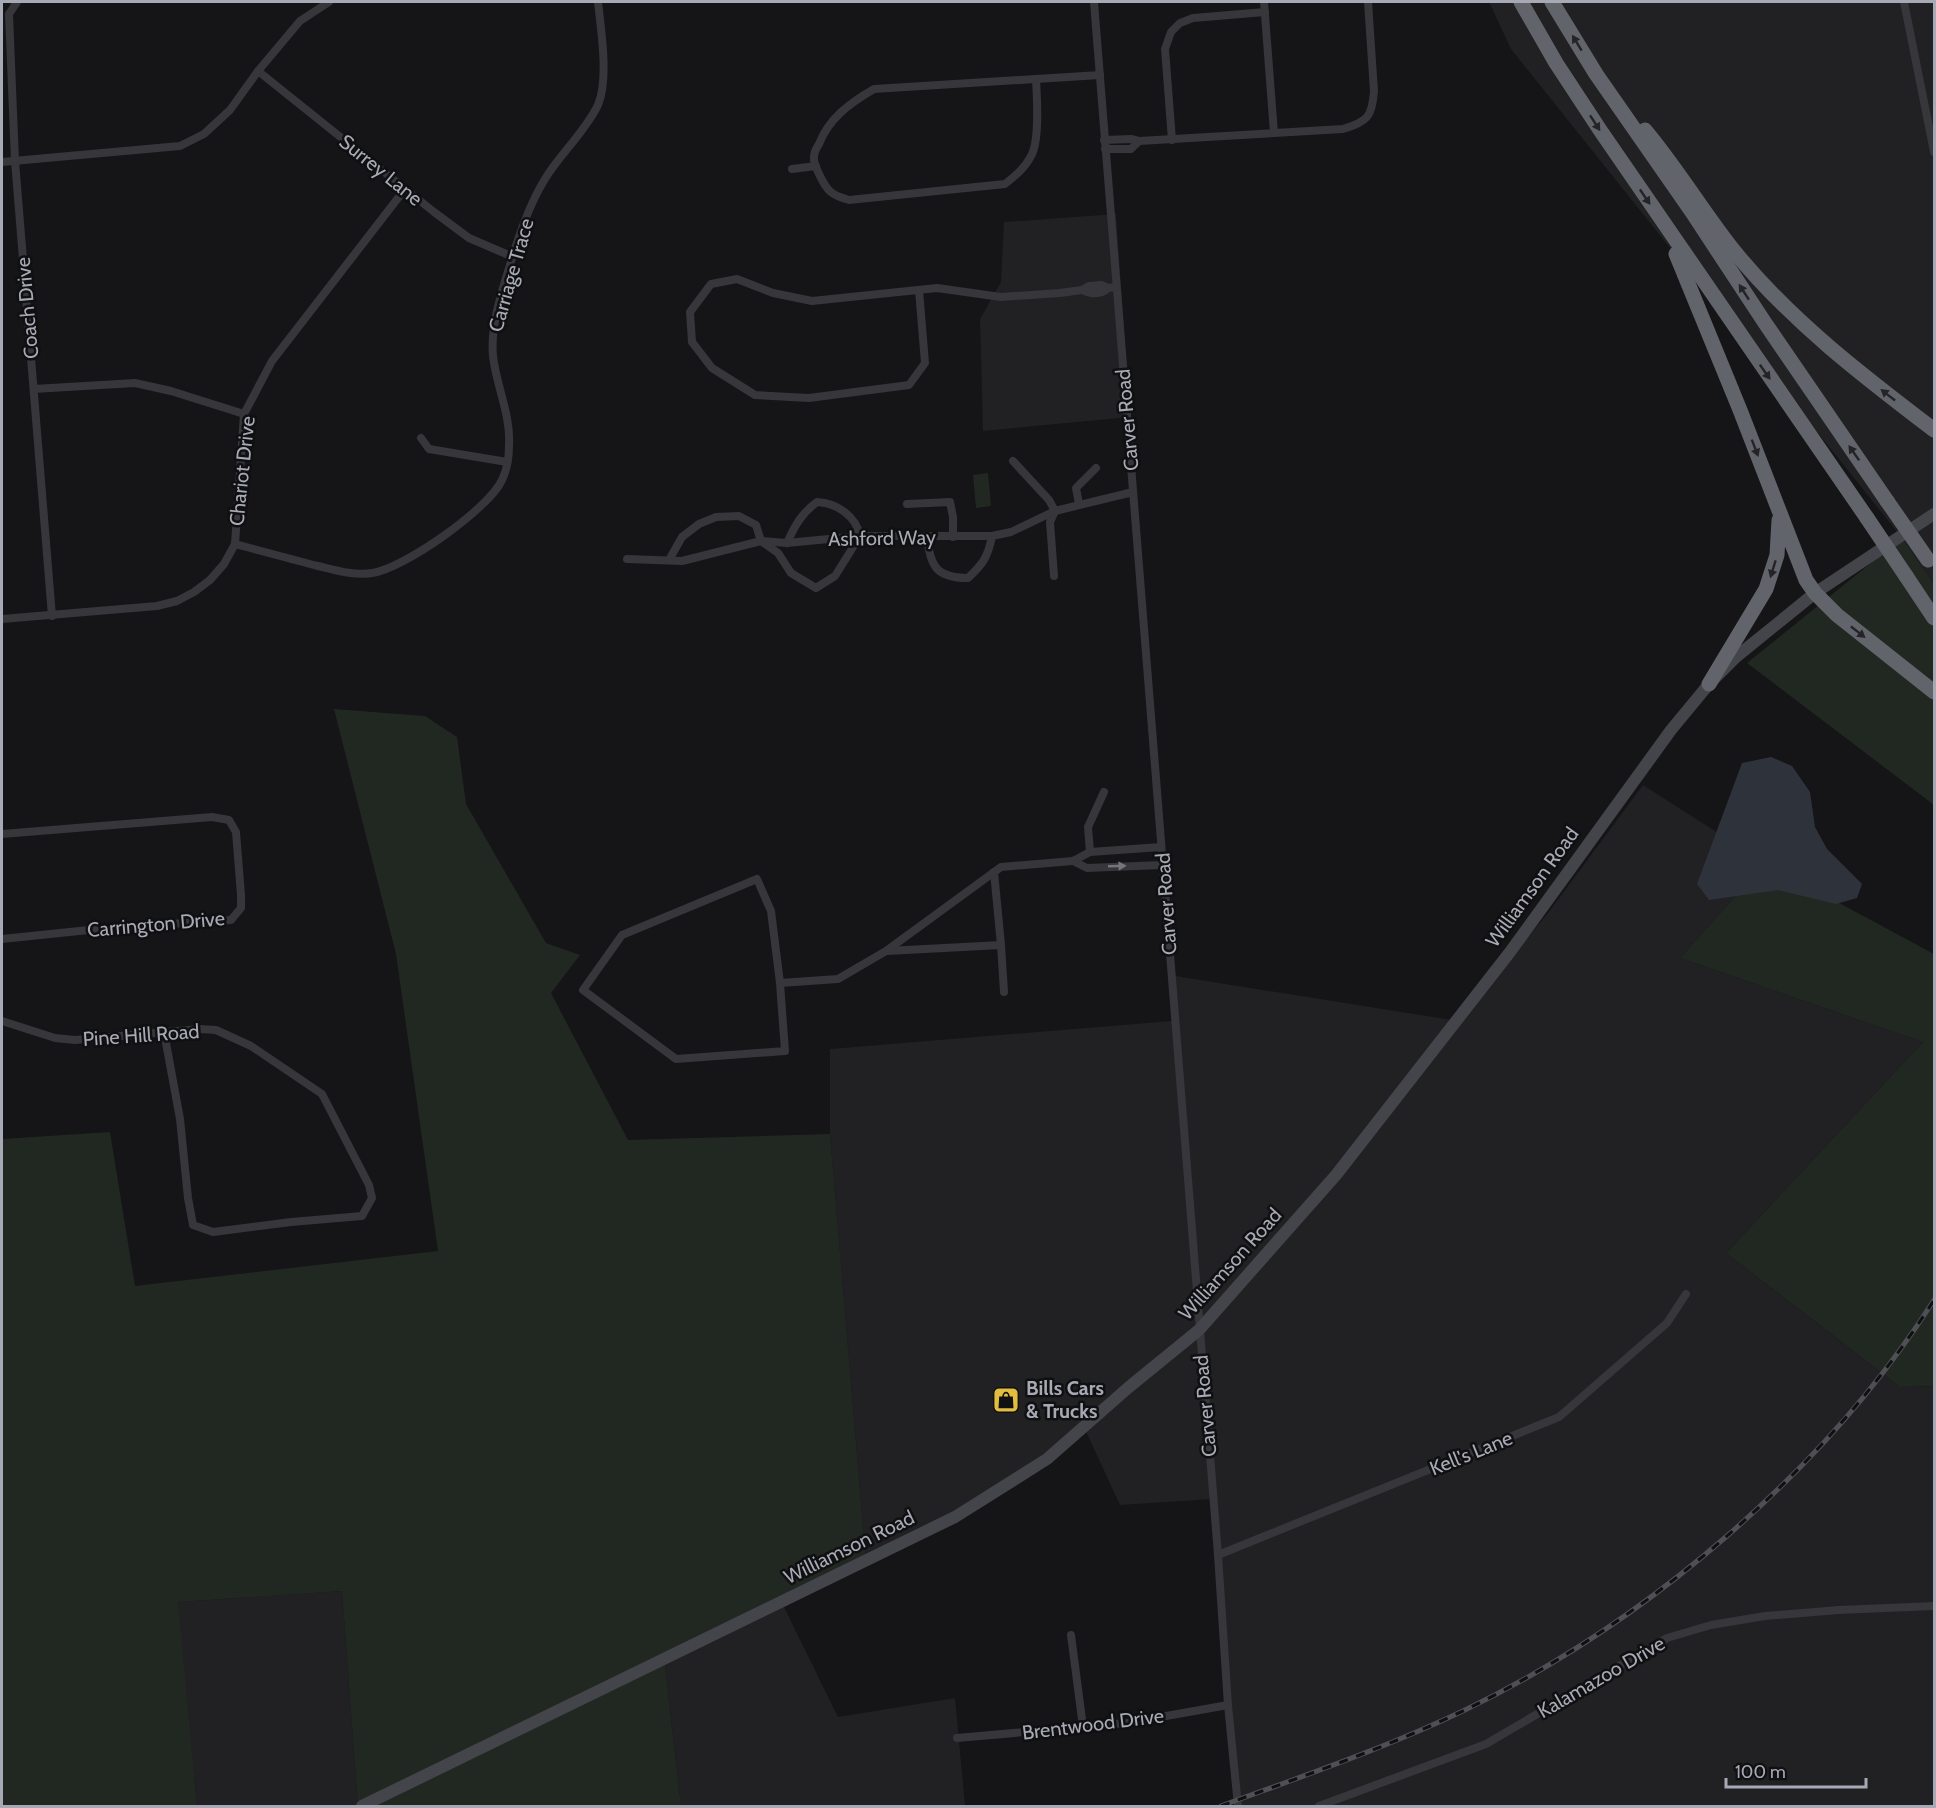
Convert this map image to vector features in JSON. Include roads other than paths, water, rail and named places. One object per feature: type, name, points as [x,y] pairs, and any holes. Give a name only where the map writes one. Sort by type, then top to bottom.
[{"type":"highway","points":[[1521,2],[1556,63],[1660,220],[1935,618]]},
{"type":"highway","points":[[1552,2],[1596,74],[1931,565]]},
{"type":"highway","points":[[1596,74],[1657,145],[1734,251],[1796,318],[1844,360],[1935,430]]},
{"type":"highway","points":[[1660,220],[1705,322],[1803,573],[1815,593],[1837,615],[1935,692]]},
{"type":"highway","points":[[1709,684],[1766,589],[1777,555],[1778,511]]},
{"type":"main road","name":"Williamson Road","points":[[362,1806],[955,1517],[1047,1460],[1129,1387],[1199,1330],[1336,1175],[1510,952],[1671,730],[1709,684],[1736,657],[1815,593],[1935,514]]},
{"type":"street","name":"Coach Drive","points":[[17,2],[9,14],[15,161],[52,616]]},
{"type":"street","points":[[2,162],[180,146],[204,134],[230,110],[258,70],[300,21],[329,2]]},
{"type":"street","name":"Carriage Trace","points":[[234,544],[344,572],[371,573],[392,567],[447,533],[480,509],[493,495],[503,479],[510,431],[493,355],[492,334],[513,257],[530,210],[545,178],[598,105],[603,86],[603,55],[598,2]]},
{"type":"street","name":"Carver Road","points":[[1094,2],[1105,145],[1112,287],[1133,492],[1228,1705],[1238,1806]]},
{"type":"street","points":[[1264,2],[1274,133]]},
{"type":"street","points":[[1105,145],[1131,148],[1139,141],[1343,129],[1362,123],[1373,105],[1374,91],[1368,2]]},
{"type":"street","points":[[1904,2],[1935,152]]},
{"type":"street","points":[[1172,140],[1165,50],[1170,32],[1180,23],[1192,18],[1265,12]]},
{"type":"street","name":"Surrey Lane","points":[[258,70],[469,238],[513,257]]},
{"type":"street","points":[[1036,79],[1038,117],[1033,154],[1020,171],[1005,184],[849,200],[826,189],[814,157],[822,136],[835,116],[856,99],[874,89],[1100,75]]},
{"type":"street","points":[[792,169],[816,166]]},
{"type":"street","name":"Chariot Drive","points":[[2,619],[157,606],[177,601],[210,580],[224,564],[234,544],[244,414],[272,361],[405,189]]},
{"type":"street","points":[[919,290],[925,363],[909,385],[808,398],[755,395],[712,368],[692,342],[690,312],[711,284],[737,279],[773,292],[812,302],[919,290],[937,288],[1001,297],[1082,290],[1102,285],[1112,287]]},
{"type":"street","points":[[34,389],[135,383],[171,391],[244,414]]},
{"type":"street","points":[[421,438],[429,448],[507,462]]},
{"type":"street","points":[[1013,461],[1049,500],[1054,511],[1050,522],[1054,576]]},
{"type":"street","points":[[1079,504],[1076,488],[1096,468]]},
{"type":"street","name":"Ashford Way","points":[[627,559],[682,561],[761,541],[787,543],[860,536],[992,536],[1011,532],[1054,511],[1133,492]]},
{"type":"street","points":[[669,560],[682,537],[699,524],[716,518],[739,516],[756,525],[761,541],[778,553],[792,573],[816,588],[835,576],[860,536],[857,523],[849,516],[831,502],[818,501],[807,509],[796,523],[787,543]]},
{"type":"street","points":[[907,504],[950,502],[953,537]]},
{"type":"street","points":[[927,536],[929,555],[935,568],[950,578],[968,578],[989,554],[992,536]]},
{"type":"street","points":[[1090,852],[1088,827],[1104,792]]},
{"type":"street","name":"Carrington Drive","points":[[2,834],[212,817],[229,820],[236,832],[241,895],[241,908],[231,920],[108,928],[2,939]]},
{"type":"street","points":[[780,983],[838,979],[886,951],[1001,867],[1073,861],[1090,852],[1161,847]]},
{"type":"street","points":[[1073,861],[1087,868],[1162,865]]},
{"type":"street","points":[[994,872],[1005,992]]},
{"type":"street","points":[[757,879],[771,911],[780,983],[785,1051],[676,1059],[583,990],[622,935],[757,879]]},
{"type":"street","points":[[886,951],[1001,945]]},
{"type":"street","name":"Pine Hill Road","points":[[2,1021],[55,1038],[75,1040],[165,1032],[200,1029],[216,1030],[251,1046],[322,1094],[369,1185],[372,1198],[362,1216],[213,1232],[193,1225],[180,1119],[165,1032]]},
{"type":"street","name":"Kell's Lane","points":[[1218,1555],[1559,1417],[1666,1323],[1686,1294]]},
{"type":"street","name":"Kalamazoo Drive","points":[[1319,1806],[1486,1744],[1667,1638],[1711,1625],[1765,1616],[1935,1606]]},
{"type":"street","points":[[1071,1635],[1083,1727]]},
{"type":"street","name":"Brentwood Drive","points":[[957,1738],[1127,1723],[1228,1705]]},
{"type":"railway","points":[[1221,1806],[1344,1761],[1435,1724],[1533,1674],[1600,1633],[1665,1586],[1727,1536],[1786,1481],[1841,1423],[1890,1363],[1934,1300]]},
{"type":"place","name":"Bills Cars & Trucks","points":[[1006,1400]]}]
